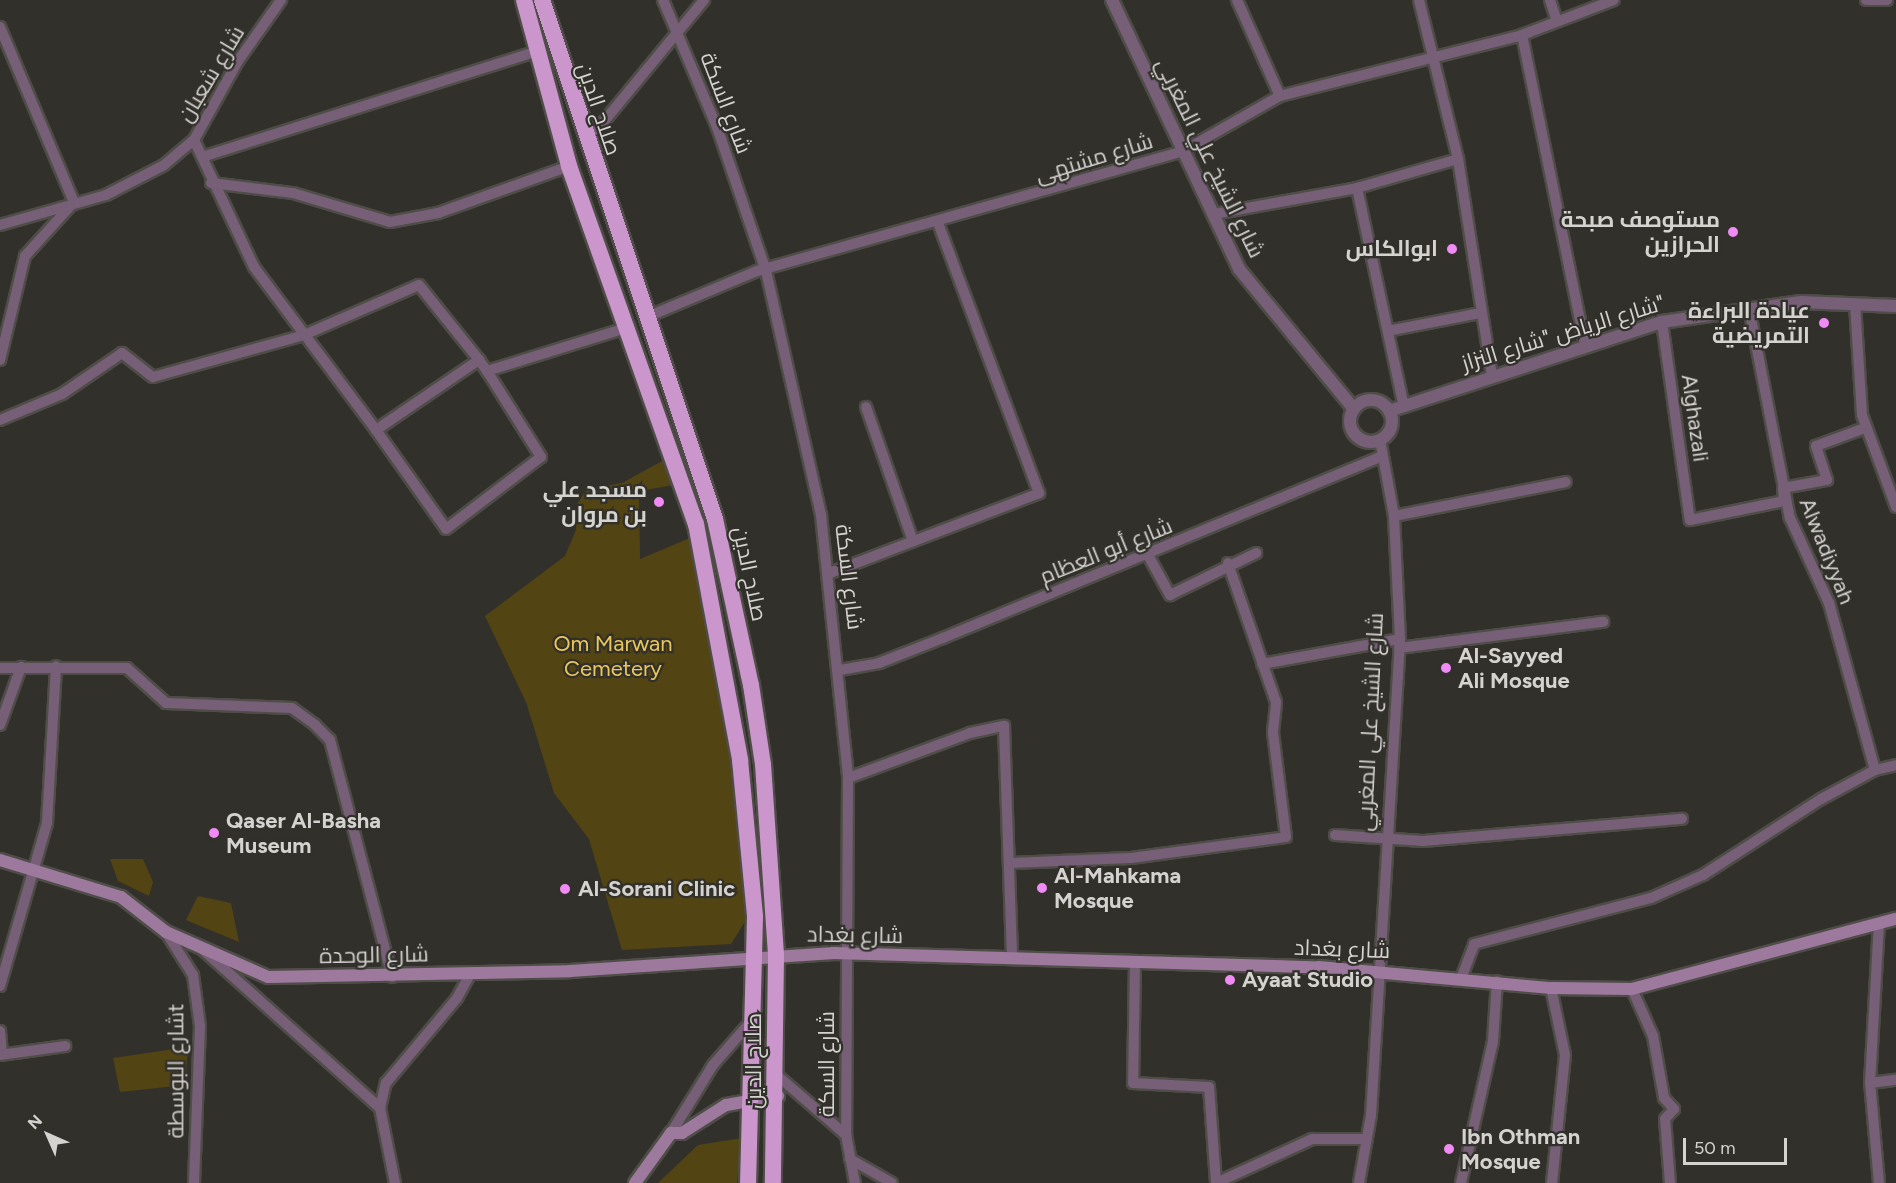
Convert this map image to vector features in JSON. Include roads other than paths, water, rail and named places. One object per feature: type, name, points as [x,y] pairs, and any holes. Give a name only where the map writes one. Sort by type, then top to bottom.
[{"type":"highway","name":"صلاح الدين","points":[[524,0],[569,166],[629,327],[696,524],[740,760],[755,959],[748,1183]]},
{"type":"highway","name":"صلاح الدين","points":[[542,0],[587,142],[715,519],[751,685],[763,764],[776,957],[779,1077],[773,1183]]},
{"type":"main road","name":"شارع الوحدة","points":[[0,860],[122,897],[166,932],[268,977],[392,977],[776,957]]},
{"type":"main road","name":"شارع بغداد","points":[[776,957],[846,955],[1012,958],[1377,971],[1462,976],[1551,988],[1632,989],[1896,919]]},
{"type":"main road","points":[[635,1183],[671,1133],[682,1132],[726,1105],[777,1096]]},
{"type":"street","name":"شارع شعبان","points":[[0,225],[74,202],[106,195],[164,165],[194,140],[238,61],[281,0]]},
{"type":"street","name":"شارع السكة","points":[[663,0],[679,37],[766,271],[830,573],[848,778],[846,1135],[855,1183]]},
{"type":"street","points":[[587,142],[679,37],[704,0]]},
{"type":"street","name":"شارع الشيخ علي المغربي","points":[[1112,0],[1239,269],[1354,410]]},
{"type":"street","points":[[1237,0],[1280,96]]},
{"type":"street","points":[[1419,0],[1437,58],[1458,159],[1492,376]]},
{"type":"street","points":[[1550,0],[1556,19]]},
{"type":"street","name":"شارع مشتهى","points":[[647,317],[766,271],[1183,151],[1280,96],[1522,35],[1556,19],[1614,0]]},
{"type":"street","points":[[1866,0],[1887,0]]},
{"type":"street","points":[[0,27],[74,202],[25,256],[0,360]]},
{"type":"street","points":[[1522,35],[1585,344]]},
{"type":"street","points":[[202,157],[539,51]]},
{"type":"street","points":[[0,420],[62,394],[122,353],[153,377],[304,335],[419,285],[487,371],[541,457],[446,529],[376,430],[304,335],[254,267],[212,183],[194,140]]},
{"type":"street","points":[[1214,214],[1357,188],[1458,159]]},
{"type":"street","points":[[212,183],[293,194],[390,222],[438,213],[569,166]]},
{"type":"street","points":[[1357,188],[1404,407]]},
{"type":"street","points":[[830,573],[1039,493],[938,223]]},
{"type":"street","points":[[1855,304],[1865,428],[1896,507]]},
{"type":"street","name":"شارع الرياض \"شارع النزاز\"","points":[[1389,411],[1585,344],[1662,322],[1749,308],[1855,304],[1896,306]]},
{"type":"street","name":"Alwadiyyah","points":[[1749,308],[1790,518],[1829,603],[1875,770]]},
{"type":"street","points":[[1388,331],[1481,313]]},
{"type":"street","name":"Alghazali","points":[[1662,322],[1690,520],[1784,501],[1783,489]]},
{"type":"street","points":[[487,371],[629,327]]},
{"type":"street","points":[[376,430],[479,360]]},
{"type":"street","points":[[1372,400],[1389,411],[1392,424],[1380,440],[1366,442],[1355,435],[1354,410],[1372,400]]},
{"type":"street","points":[[866,407],[913,541]]},
{"type":"street","points":[[1783,489],[1827,480],[1816,446],[1865,428]]},
{"type":"street","name":"شارع الشيخ علي المغربي","points":[[1359,1183],[1367,1139],[1399,644],[1394,516],[1380,440]]},
{"type":"street","name":"شارع أبو العظام","points":[[840,670],[879,663],[1148,555],[1382,456]]},
{"type":"street","points":[[1394,516],[1566,482]]},
{"type":"street","points":[[1148,555],[1170,594],[1228,563],[1256,554]]},
{"type":"street","points":[[1011,864],[1140,857],[1286,837],[1273,732],[1276,702],[1228,563]]},
{"type":"street","points":[[1262,664],[1399,644],[1603,622]]},
{"type":"street","points":[[0,986],[35,871],[53,775],[56,666]]},
{"type":"street","points":[[0,668],[56,666],[127,668],[166,702],[292,708],[315,725],[330,740],[392,977]]},
{"type":"street","points":[[0,725],[21,667]]},
{"type":"street","points":[[848,778],[970,733],[1004,726],[1011,864],[1012,958]]},
{"type":"street","points":[[1462,976],[1474,944],[1651,898],[1703,875],[1875,770],[1896,765]]},
{"type":"street","points":[[1335,835],[1385,838],[1507,836],[1682,819]]},
{"type":"street","points":[[1879,1183],[1870,1083],[1880,923]]},
{"type":"street","name":"شارع البوسطةt","points":[[166,932],[193,975],[200,1026],[194,1183]]},
{"type":"street","points":[[199,946],[380,1108]]},
{"type":"street","points":[[1135,962],[1133,1083],[1209,1087],[1216,1183],[1312,1139],[1367,1139]]},
{"type":"street","points":[[395,1183],[380,1108],[391,1073],[447,1012],[471,973]]},
{"type":"street","points":[[1461,1183],[1493,1041],[1497,981]]},
{"type":"street","points":[[1551,988],[1565,1055],[1552,1183]]},
{"type":"street","points":[[1632,989],[1653,1036],[1664,1098],[1674,1109],[1665,1119],[1670,1183]]},
{"type":"street","points":[[671,1133],[713,1065],[753,1019]]},
{"type":"street","points":[[0,1031],[1,1055],[65,1046]]},
{"type":"street","points":[[779,1077],[846,1135]]},
{"type":"street","points":[[1870,1083],[1896,1080]]},
{"type":"street","points":[[850,1159],[892,1183]]},
{"type":"place","name":"مستوصف صبحة الحرازين","points":[[1733,232]]},
{"type":"place","name":"ابوالكاس","points":[[1452,249]]},
{"type":"place","name":"عيادة البراءة التمريضية","points":[[1824,323]]},
{"type":"place","name":"مسجد علي بن مروان","points":[[659,502]]},
{"type":"place","name":"Al-Sayyed Ali Mosque","points":[[1446,668]]},
{"type":"place","name":"Qaser Al-Basha Museum","points":[[214,833]]},
{"type":"place","name":"Al-Mahkama Mosque","points":[[1042,888]]},
{"type":"place","name":"Al-Sorani Clinic","points":[[565,889]]},
{"type":"place","name":"Ayaat Studio","points":[[1230,980]]},
{"type":"place","name":"Ibn Othman Mosque","points":[[1449,1149]]},
{"type":"park label","name":"Om Marwan Cemetery","points":[[613,656]]}]
